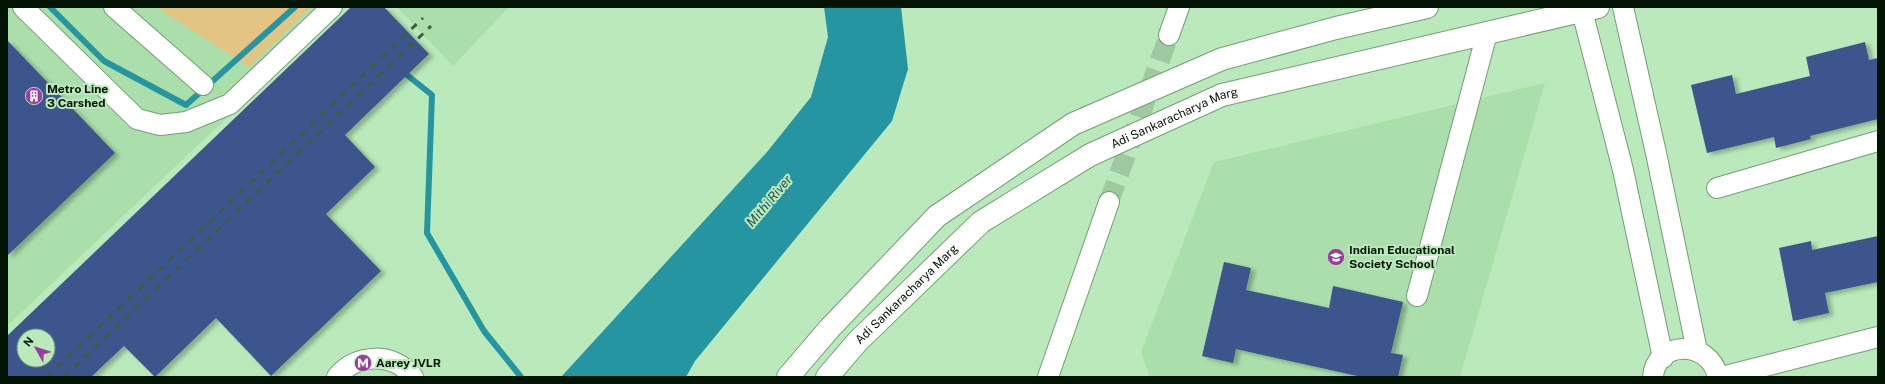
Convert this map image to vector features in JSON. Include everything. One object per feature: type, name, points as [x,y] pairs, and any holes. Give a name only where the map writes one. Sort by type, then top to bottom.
[{"type":"main road","points":[[788,377],[829,329],[937,216],[1073,124],[1222,59],[1336,28],[1427,7]]},
{"type":"main road","name":"Adi Sankaracharya Marg","points":[[827,377],[858,341],[981,222],[1090,155],[1222,95],[1590,9]]},
{"type":"lane","points":[[23,7],[137,119],[160,125],[186,122],[230,104],[332,7]]},
{"type":"lane","points":[[114,7],[203,85]]},
{"type":"lane","points":[[1169,35],[1179,7]]},
{"type":"lane","points":[[1623,7],[1698,351]]},
{"type":"lane","points":[[1590,9],[1663,358]]},
{"type":"lane","points":[[1417,296],[1487,33]]},
{"type":"lane","points":[[1717,188],[1878,141]]},
{"type":"lane","points":[[1048,377],[1109,202]]},
{"type":"lane","points":[[1722,377],[1878,337]]},
{"type":"lane","points":[[1653,377],[1657,365],[1670,352],[1688,348],[1698,351],[1712,361],[1718,377]]},
{"type":"lane","points":[[337,377],[346,368],[356,362],[379,358],[401,366],[412,377]]},
{"type":"shaded area","points":[[7,7],[344,7],[7,326]]},
{"type":"shaded area","points":[[156,7],[311,7],[249,67]]},
{"type":"shaded area","points":[[397,7],[509,7],[453,66]]},
{"type":"shaded area","name":"Indian Educational Society School","points":[[1545,83],[1460,377],[1150,377],[1141,352],[1214,162]]},
{"type":"water","name":"Mithi River","points":[[824,7],[901,7],[908,69],[892,121],[695,361],[686,377],[561,377],[767,152],[811,97],[828,37]]},
{"type":"building","points":[[351,7],[384,7],[429,54],[345,135],[375,167],[326,214],[381,271],[271,376],[216,318],[155,377],[124,346],[91,377],[7,377],[7,336]]},
{"type":"building","name":"Metro Line 3 Carshed","points":[[7,40],[115,153],[7,256]]},
{"type":"building","points":[[1865,42],[1869,60],[1878,58],[1878,119],[1810,136],[1811,139],[1776,148],[1774,137],[1707,153],[1691,85],[1732,75],[1736,94],[1810,76],[1806,57]]},
{"type":"building","points":[[1878,236],[1878,282],[1825,293],[1829,313],[1793,321],[1779,248],[1811,241],[1812,250]]},
{"type":"building","points":[[1224,262],[1251,268],[1246,290],[1329,308],[1333,286],[1403,302],[1391,353],[1403,355],[1398,377],[1362,377],[1236,349],[1233,363],[1202,356]]},
{"type":"waterway","points":[[50,7],[104,61],[186,105],[295,7]]},
{"type":"waterway","points":[[402,71],[432,95],[427,233],[484,331],[521,377]]},
{"type":"tunnel","points":[[1109,202],[1169,35]]},
{"type":"railway","points":[[47,377],[423,18]]},
{"type":"railway","points":[[64,377],[431,26]]},
{"type":"place","name":"Metro Line 3 Carshed","points":[[34,96]]},
{"type":"place","name":"Indian Educational Society School","points":[[1336,257]]},
{"type":"place","name":"Aarey JVLR","points":[[363,363]]}]
